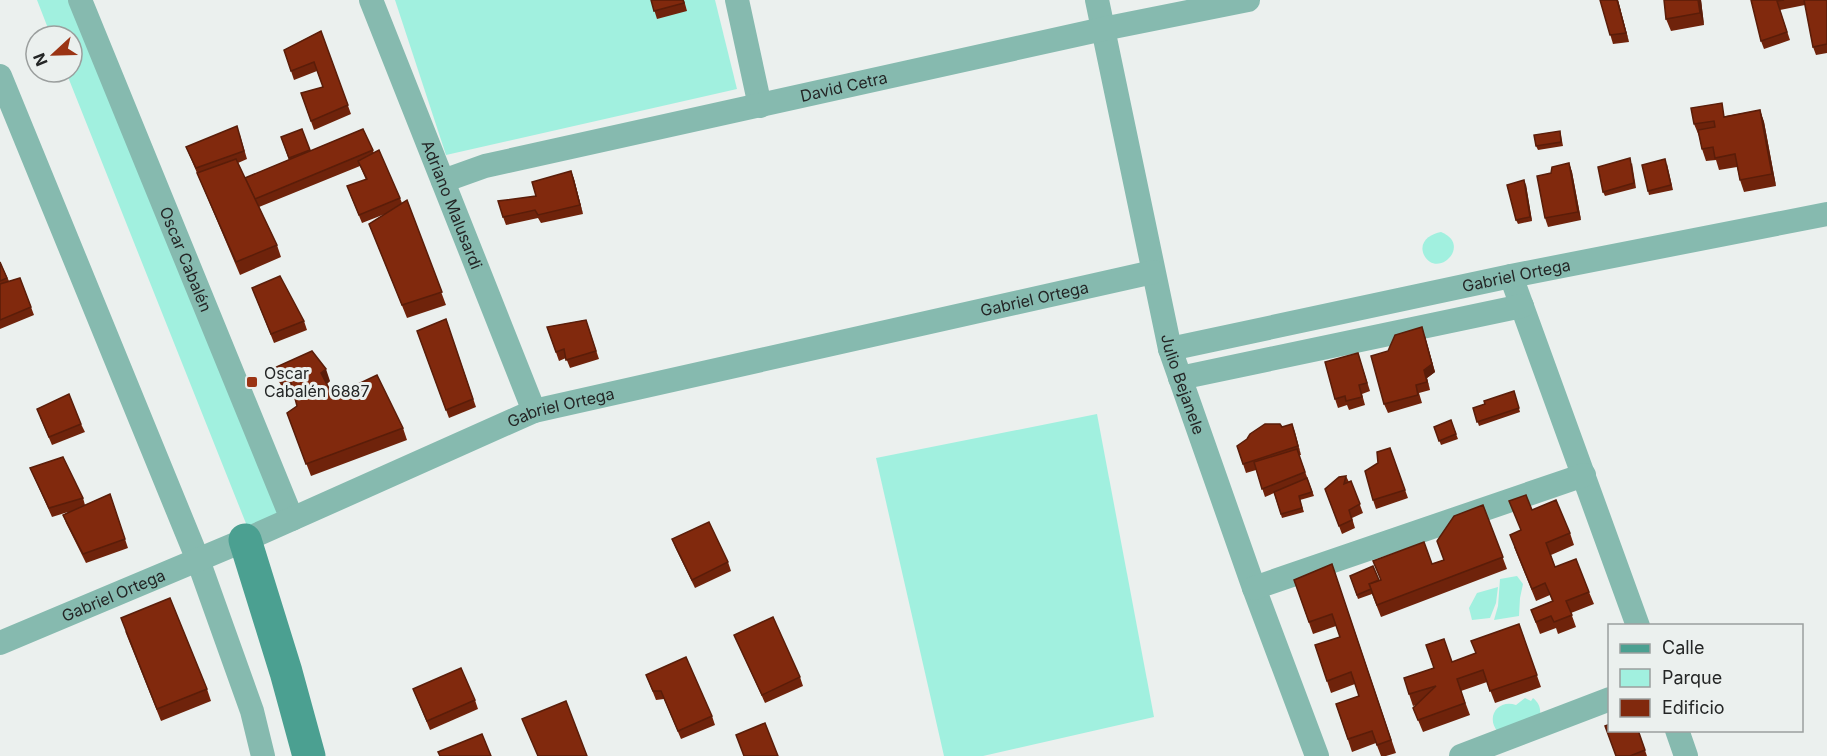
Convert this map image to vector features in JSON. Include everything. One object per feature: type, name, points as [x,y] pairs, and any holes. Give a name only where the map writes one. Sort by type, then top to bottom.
[{"type":"main road","points":[[245,540],[286,672],[309,756]]},
{"type":"street","name":"Oscar Cabalén","points":[[80,0],[292,519]]},
{"type":"street","name":"Adriano Malusardi","points":[[371,0],[534,411]]},
{"type":"street","points":[[737,0],[760,106]]},
{"type":"street","name":"Julio Bejanele","points":[[1097,0],[1170,349],[1254,588],[1317,756]]},
{"type":"street","name":"David Cetra","points":[[443,181],[485,166],[1103,28],[1248,0]]},
{"type":"street","points":[[0,76],[198,560],[252,711],[263,756]]},
{"type":"street","name":"Gabriel Ortega","points":[[1170,349],[1511,276],[1827,214]]},
{"type":"street","name":"Gabriel Ortega","points":[[0,643],[245,540],[534,411],[1153,272]]},
{"type":"street","points":[[1511,276],[1637,624]]},
{"type":"street","name":"Gabriel Ortega","points":[[1180,378],[1522,306]]},
{"type":"street","points":[[1254,588],[1584,476]]},
{"type":"street","points":[[1461,756],[1608,700]]},
{"type":"street","points":[[1678,732],[1686,756]]},
{"type":"green space","points":[[37,0],[73,0],[83,24],[46,24]]},
{"type":"green space","points":[[395,0],[715,0],[737,89],[446,155]]},
{"type":"green space","points":[[84,27],[281,515],[249,531],[71,84],[84,84]]},
{"type":"green space","points":[[1441,232],[1450,238],[1454,245],[1449,258],[1437,264],[1430,262],[1424,255],[1423,246],[1426,239]]},
{"type":"green space","points":[[1097,414],[1154,717],[983,756],[944,756],[876,458]]},
{"type":"green space","points":[[1517,576],[1523,584],[1519,616],[1494,620],[1498,606],[1500,579]]},
{"type":"green space","points":[[1498,587],[1496,603],[1490,618],[1472,620],[1469,608],[1477,593]]},
{"type":"green space","points":[[1525,698],[1531,701],[1533,698],[1537,702],[1540,716],[1498,732],[1493,721],[1495,711],[1504,705],[1516,705]]},
{"type":"building","points":[[651,0],[683,0],[684,3],[654,11]]},
{"type":"building","points":[[1600,0],[1617,0],[1626,33],[1610,35]]},
{"type":"building","points":[[1664,0],[1698,0],[1700,13],[1666,19]]},
{"type":"building","points":[[1751,0],[1784,0],[1777,1],[1787,32],[1761,41]]},
{"type":"building","points":[[1804,0],[1827,0],[1827,44],[1813,47]]},
{"type":"building","points":[[321,31],[348,105],[311,121],[301,93],[323,87],[314,62],[291,71],[284,50]]},
{"type":"building","points":[[1722,103],[1724,117],[1760,110],[1772,174],[1740,180],[1735,154],[1715,158],[1713,147],[1702,149],[1698,130],[1715,127],[1714,121],[1694,124],[1691,108]]},
{"type":"building","points":[[237,126],[244,151],[196,168],[186,147]]},
{"type":"building","points":[[302,129],[310,150],[289,158],[281,137]]},
{"type":"building","points":[[363,129],[373,150],[255,199],[245,178]]},
{"type":"building","points":[[1560,131],[1561,142],[1536,146],[1534,135]]},
{"type":"building","points":[[379,150],[400,198],[359,215],[347,186],[367,179],[358,161]]},
{"type":"building","points":[[1630,158],[1634,183],[1603,192],[1598,167]]},
{"type":"building","points":[[236,159],[277,245],[236,262],[197,173]]},
{"type":"building","points":[[1665,159],[1671,185],[1648,191],[1642,165]]},
{"type":"building","points":[[1569,163],[1578,212],[1545,218],[1537,176],[1551,173],[1552,167]]},
{"type":"building","points":[[571,171],[580,205],[538,215],[535,210],[503,217],[498,201],[536,196],[532,182]]},
{"type":"building","points":[[1524,180],[1530,217],[1516,220],[1507,185]]},
{"type":"building","points":[[407,200],[442,292],[402,305],[369,224]]},
{"type":"building","points":[[0,262],[7,278],[0,281]]},
{"type":"building","points":[[280,276],[304,321],[271,334],[252,288]]},
{"type":"building","points":[[20,278],[31,307],[0,320],[0,284]]},
{"type":"building","points":[[446,319],[473,399],[446,410],[417,331]]},
{"type":"building","points":[[586,320],[596,351],[566,360],[564,349],[556,352],[547,327]]},
{"type":"building","points":[[1422,327],[1432,364],[1424,370],[1427,382],[1416,385],[1418,395],[1384,404],[1371,356],[1388,351],[1395,335]]},
{"type":"building","points":[[312,351],[326,369],[321,373],[333,396],[377,375],[403,428],[306,464],[287,413],[297,406],[291,383],[284,385],[274,368]]},
{"type":"building","points":[[1358,353],[1367,383],[1359,385],[1362,397],[1346,401],[1345,396],[1335,399],[1325,362]]},
{"type":"building","points":[[1514,391],[1519,408],[1477,422],[1473,408],[1485,404],[1484,401]]},
{"type":"building","points":[[69,394],[81,424],[49,437],[37,409]]},
{"type":"building","points":[[1451,420],[1456,434],[1439,441],[1434,427]]},
{"type":"building","points":[[1265,424],[1280,424],[1282,427],[1292,424],[1298,446],[1243,464],[1237,446]]},
{"type":"building","points":[[1390,448],[1405,490],[1373,500],[1365,471],[1378,463],[1377,452]]},
{"type":"building","points":[[1297,449],[1305,472],[1262,489],[1254,462]]},
{"type":"building","points":[[63,457],[83,498],[49,508],[30,468]]},
{"type":"building","points":[[1346,476],[1344,484],[1351,481],[1360,504],[1349,510],[1352,520],[1339,526],[1325,489],[1339,477]]},
{"type":"building","points":[[1307,478],[1312,492],[1299,496],[1302,508],[1281,514],[1274,492]]},
{"type":"building","points":[[110,494],[125,539],[83,554],[63,515]]},
{"type":"building","points":[[1526,495],[1532,510],[1556,500],[1570,533],[1546,543],[1555,567],[1576,559],[1589,592],[1566,601],[1572,615],[1554,622],[1551,616],[1536,622],[1531,610],[1553,601],[1545,583],[1532,589],[1510,535],[1521,530],[1509,501]]},
{"type":"building","points":[[1483,505],[1503,557],[1377,605],[1369,584],[1381,580],[1373,561],[1424,542],[1432,564],[1444,560],[1437,541],[1454,516]]},
{"type":"building","points":[[709,522],[728,562],[692,580],[672,539]]},
{"type":"building","points":[[1332,564],[1391,740],[1377,745],[1372,731],[1348,739],[1336,704],[1359,696],[1351,672],[1327,681],[1315,645],[1340,637],[1332,614],[1309,622],[1294,580]]},
{"type":"building","points":[[1373,566],[1379,580],[1369,584],[1371,589],[1357,595],[1350,576]]},
{"type":"building","points":[[170,598],[207,689],[157,709],[121,618]]},
{"type":"building","points":[[773,617],[800,677],[762,695],[734,635]]},
{"type":"building","points":[[1519,624],[1537,675],[1490,691],[1483,670],[1457,679],[1465,703],[1418,720],[1413,708],[1436,686],[1409,694],[1404,678],[1434,668],[1426,645],[1444,639],[1452,662],[1476,653],[1471,641]]},
{"type":"building","points":[[686,657],[712,716],[678,731],[661,691],[653,691],[646,675]]},
{"type":"building","points":[[461,668],[475,700],[427,721],[413,689]]},
{"type":"building","points":[[566,701],[587,756],[538,756],[522,719]]},
{"type":"building","points":[[765,723],[778,756],[744,756],[736,735]]},
{"type":"building","points":[[1608,725],[1608,732],[1639,732],[1645,750],[1630,756],[1616,756],[1605,726]]},
{"type":"building","points":[[482,734],[491,756],[440,756],[438,752]]},
{"type":"place","name":"Oscar Cabalén 6887","points":[[252,382]]}]
